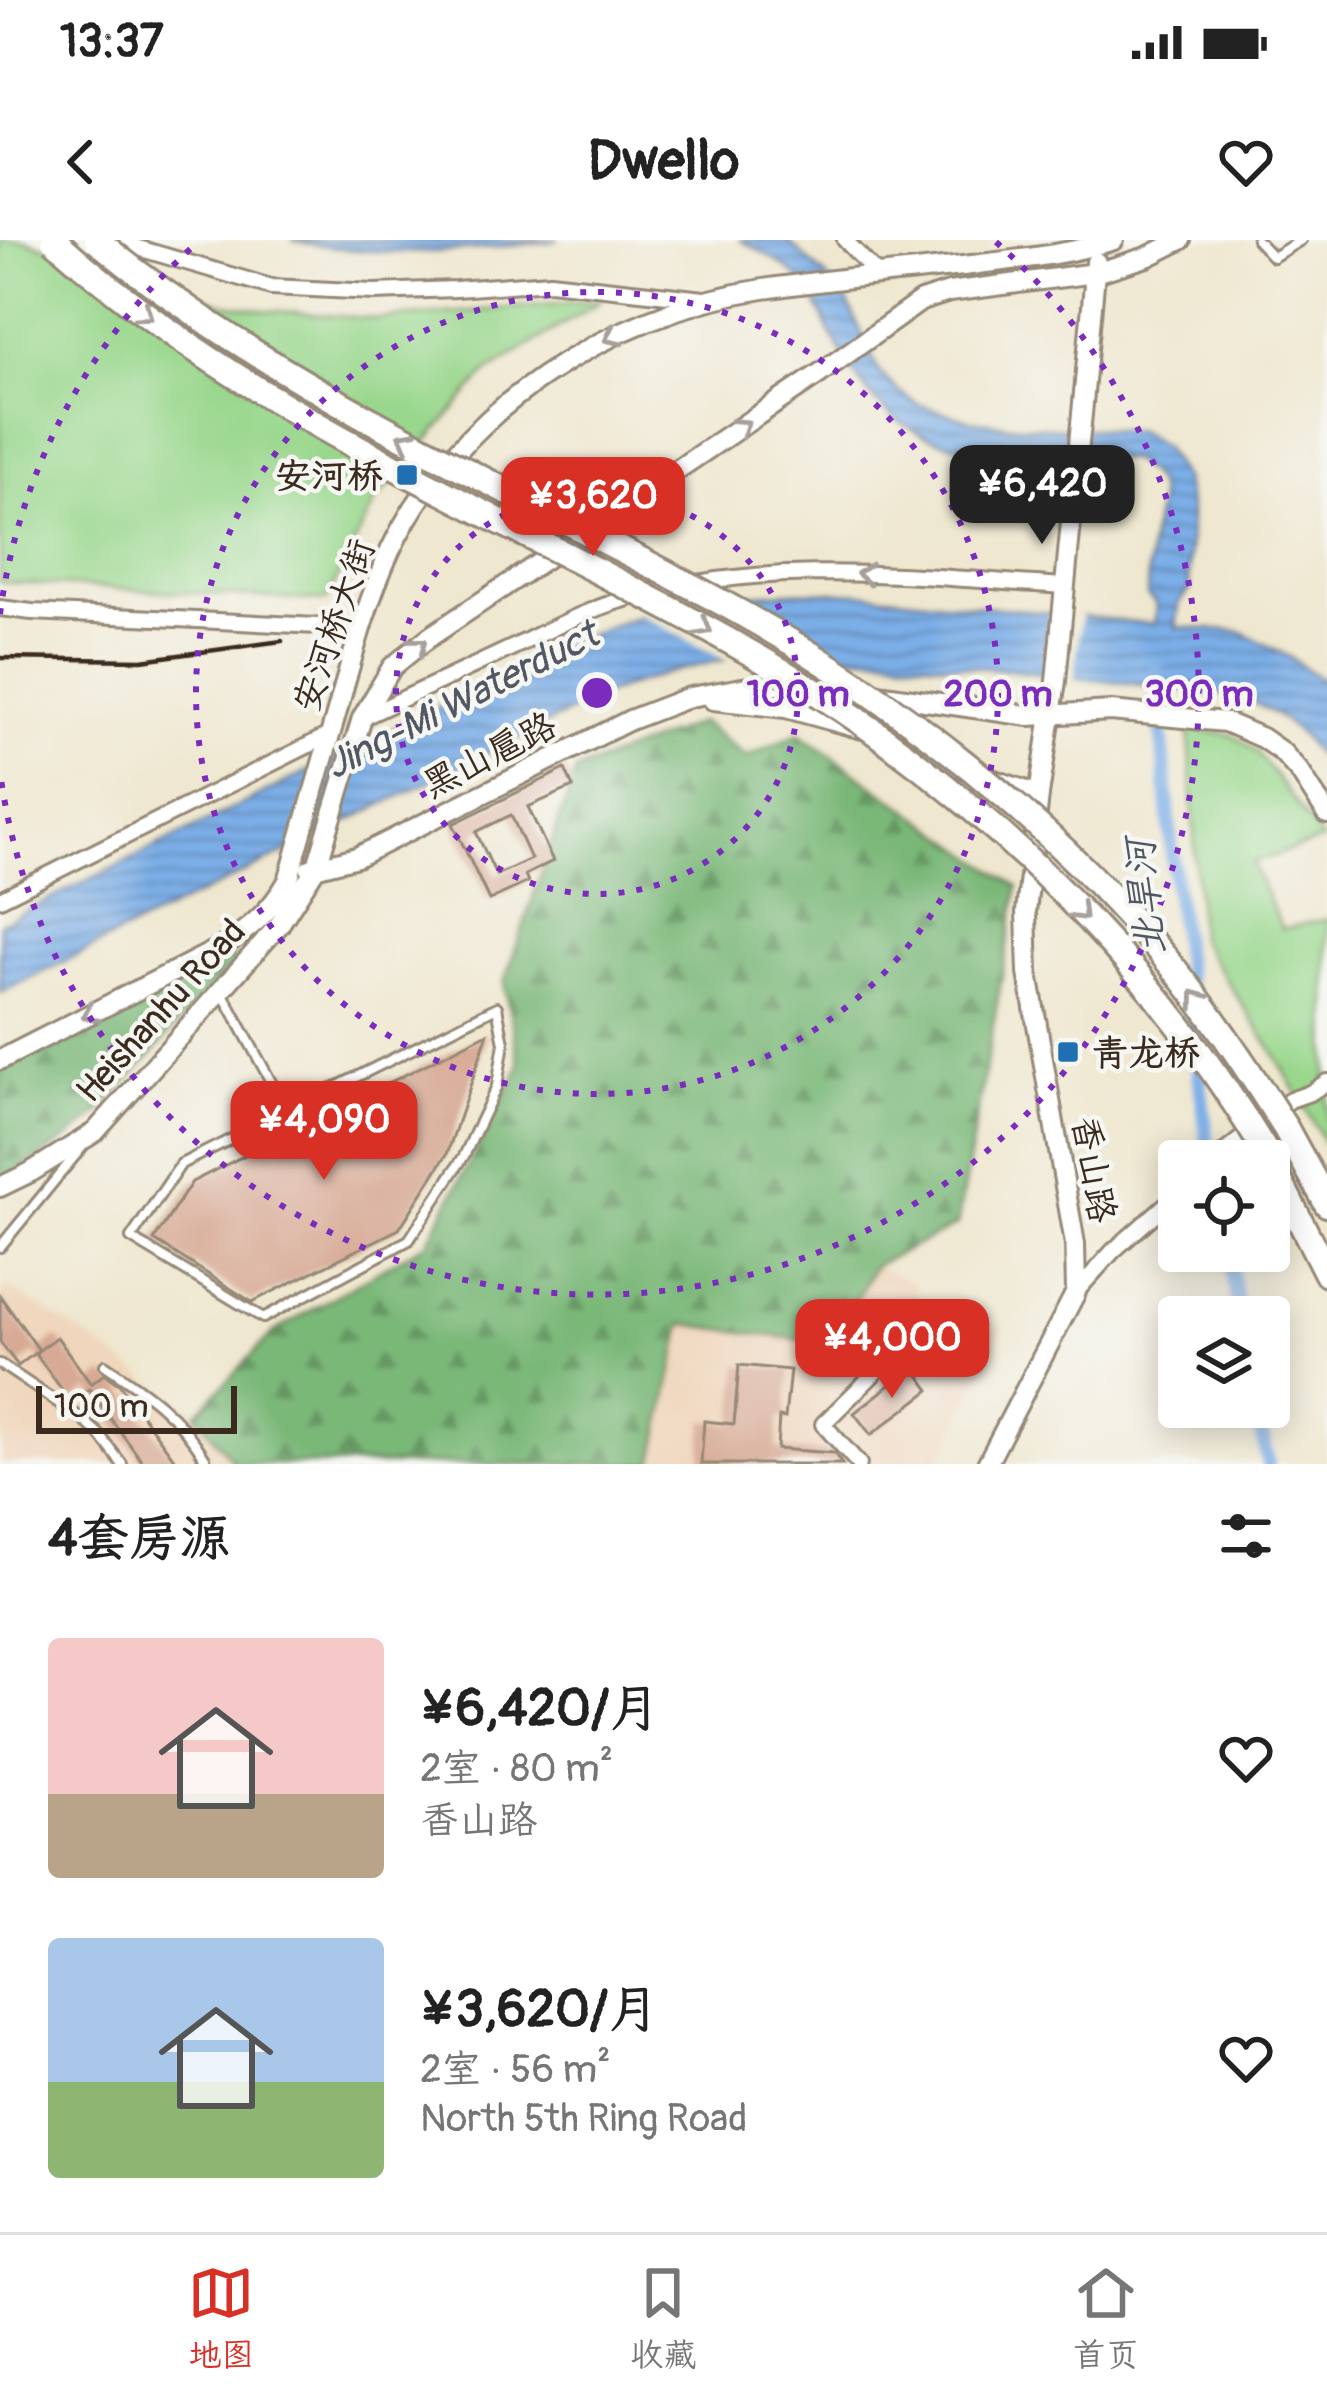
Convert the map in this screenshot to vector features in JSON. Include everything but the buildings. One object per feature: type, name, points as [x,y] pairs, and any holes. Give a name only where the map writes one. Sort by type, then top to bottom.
[{"type":"highway","points":[[55,240],[96,278],[172,334],[280,405],[724,638],[915,762],[1024,856],[1143,978],[1262,1146],[1327,1274]]},
{"type":"highway","points":[[97,240],[187,308],[292,376],[740,613],[904,716],[1078,864],[1171,964],[1242,1059],[1327,1204]]},
{"type":"main road","points":[[1095,273],[1148,257],[1181,240]]},
{"type":"main road","points":[[872,276],[1056,255],[1105,243]]},
{"type":"main road","points":[[1051,715],[1095,273],[1105,243]]},
{"type":"main road","name":"安河桥大街","points":[[327,837],[362,718],[392,667],[428,638],[921,301],[949,292],[1095,273]]},
{"type":"main road","name":"安河桥大街","points":[[288,881],[359,628],[392,547],[426,490],[453,458],[508,403],[615,335],[712,300],[872,276]]},
{"type":"main road","name":"黑山扈路","points":[[288,881],[317,866],[357,857],[630,720],[690,698],[802,683],[1029,716],[1111,711],[1225,722],[1282,752],[1327,814]]},
{"type":"main road","points":[[690,698],[786,708],[827,718],[1039,795]]},
{"type":"main road","name":"香山路","points":[[1051,715],[1026,912],[1028,973],[1075,1244],[1076,1292]]},
{"type":"main road","name":"Heishanhu Road","points":[[0,1187],[95,1132],[279,926],[317,866],[327,837]]},
{"type":"main road","name":"Heishanhu Road","points":[[0,1060],[222,947],[268,910],[288,881]]},
{"type":"main road","points":[[987,1464],[1076,1292]]},
{"type":"street","points":[[111,240],[271,287],[374,292],[550,282],[712,300]]},
{"type":"street","points":[[845,240],[872,276]]},
{"type":"street","points":[[362,718],[563,623],[627,598],[699,582],[828,572],[1065,597]]},
{"type":"street","points":[[0,608],[359,628]]},
{"type":"street","points":[[0,899],[331,734]]},
{"type":"street","points":[[1239,1140],[1290,1100],[1327,1082]]},
{"type":"street","points":[[1076,1292],[1158,1211]]},
{"type":"street","points":[[859,1464],[824,1424],[906,1342]]},
{"type":"lane","points":[[1257,240],[1273,256],[1301,240]]},
{"type":"lane","points":[[530,522],[554,553]]},
{"type":"lane","points":[[222,992],[287,1111]]},
{"type":"lane","points":[[497,1007],[504,1043],[496,1086],[464,1156],[409,1240],[263,1318],[131,1238],[181,1165],[287,1111],[497,1007]]},
{"type":"lane","points":[[0,1246],[95,1132]]},
{"type":"lane","points":[[0,1364],[81,1418],[122,1464]]},
{"type":"lane","points":[[105,1365],[187,1429],[205,1457],[199,1464]]},
{"type":"shaded area","points":[[874,1265],[914,1283],[929,1353],[1004,1327],[940,1464],[653,1464],[683,1324],[831,1344]]},
{"type":"shaded area","points":[[7,1286],[196,1414],[233,1460],[230,1464],[0,1464],[0,1293]]},
{"type":"green space","points":[[0,240],[24,240],[224,304],[263,310],[379,319],[602,300],[487,372],[376,500],[326,601],[0,582]]},
{"type":"green space","points":[[701,722],[746,757],[799,733],[1018,887],[957,1225],[874,1266],[832,1344],[683,1324],[653,1464],[230,1464],[232,1460],[196,1414],[274,1332],[428,1242],[520,1066],[504,983],[576,771]]},
{"type":"green space","points":[[1189,729],[1233,735],[1256,751],[1323,840],[1252,863],[1282,929],[1327,919],[1327,1148],[1275,1054],[1199,939]]},
{"type":"green space","points":[[228,952],[235,960],[103,1109],[67,1139],[0,1180],[0,1067]]},
{"type":"water","points":[[291,240],[559,240],[458,251],[392,252]]},
{"type":"water","name":"Jing-Mi Waterduct","points":[[739,240],[787,240],[844,294],[880,373],[917,404],[969,420],[1139,431],[1164,448],[1184,480],[1190,511],[1189,590],[1179,603],[1176,627],[1240,631],[1327,684],[1327,771],[1306,741],[1278,716],[1218,693],[884,657],[788,653],[716,661],[611,692],[0,993],[0,924],[555,649],[653,612],[740,595],[829,592],[1154,624],[1156,604],[1147,595],[1159,497],[1144,470],[1130,460],[959,446],[914,430],[867,391],[802,282],[773,258]]},
{"type":"pier","points":[[701,595],[832,661],[789,659],[734,665],[635,612]]},
{"type":"pier","points":[[1051,607],[1082,610],[1074,683],[1043,680]]},
{"type":"waterway","name":"北旱河","points":[[1156,669],[1175,886],[1207,1140]]},
{"type":"waterway","name":"北旱河","points":[[1231,1272],[1236,1296]]},
{"type":"waterway","name":"北旱河","points":[[1261,1428],[1268,1464]]},
{"type":"railway","points":[[0,658],[142,660],[282,641]]},
{"type":"place","name":"安河桥","points":[[407,475]]},
{"type":"place","name":"青龙桥","points":[[1068,1052]]}]
